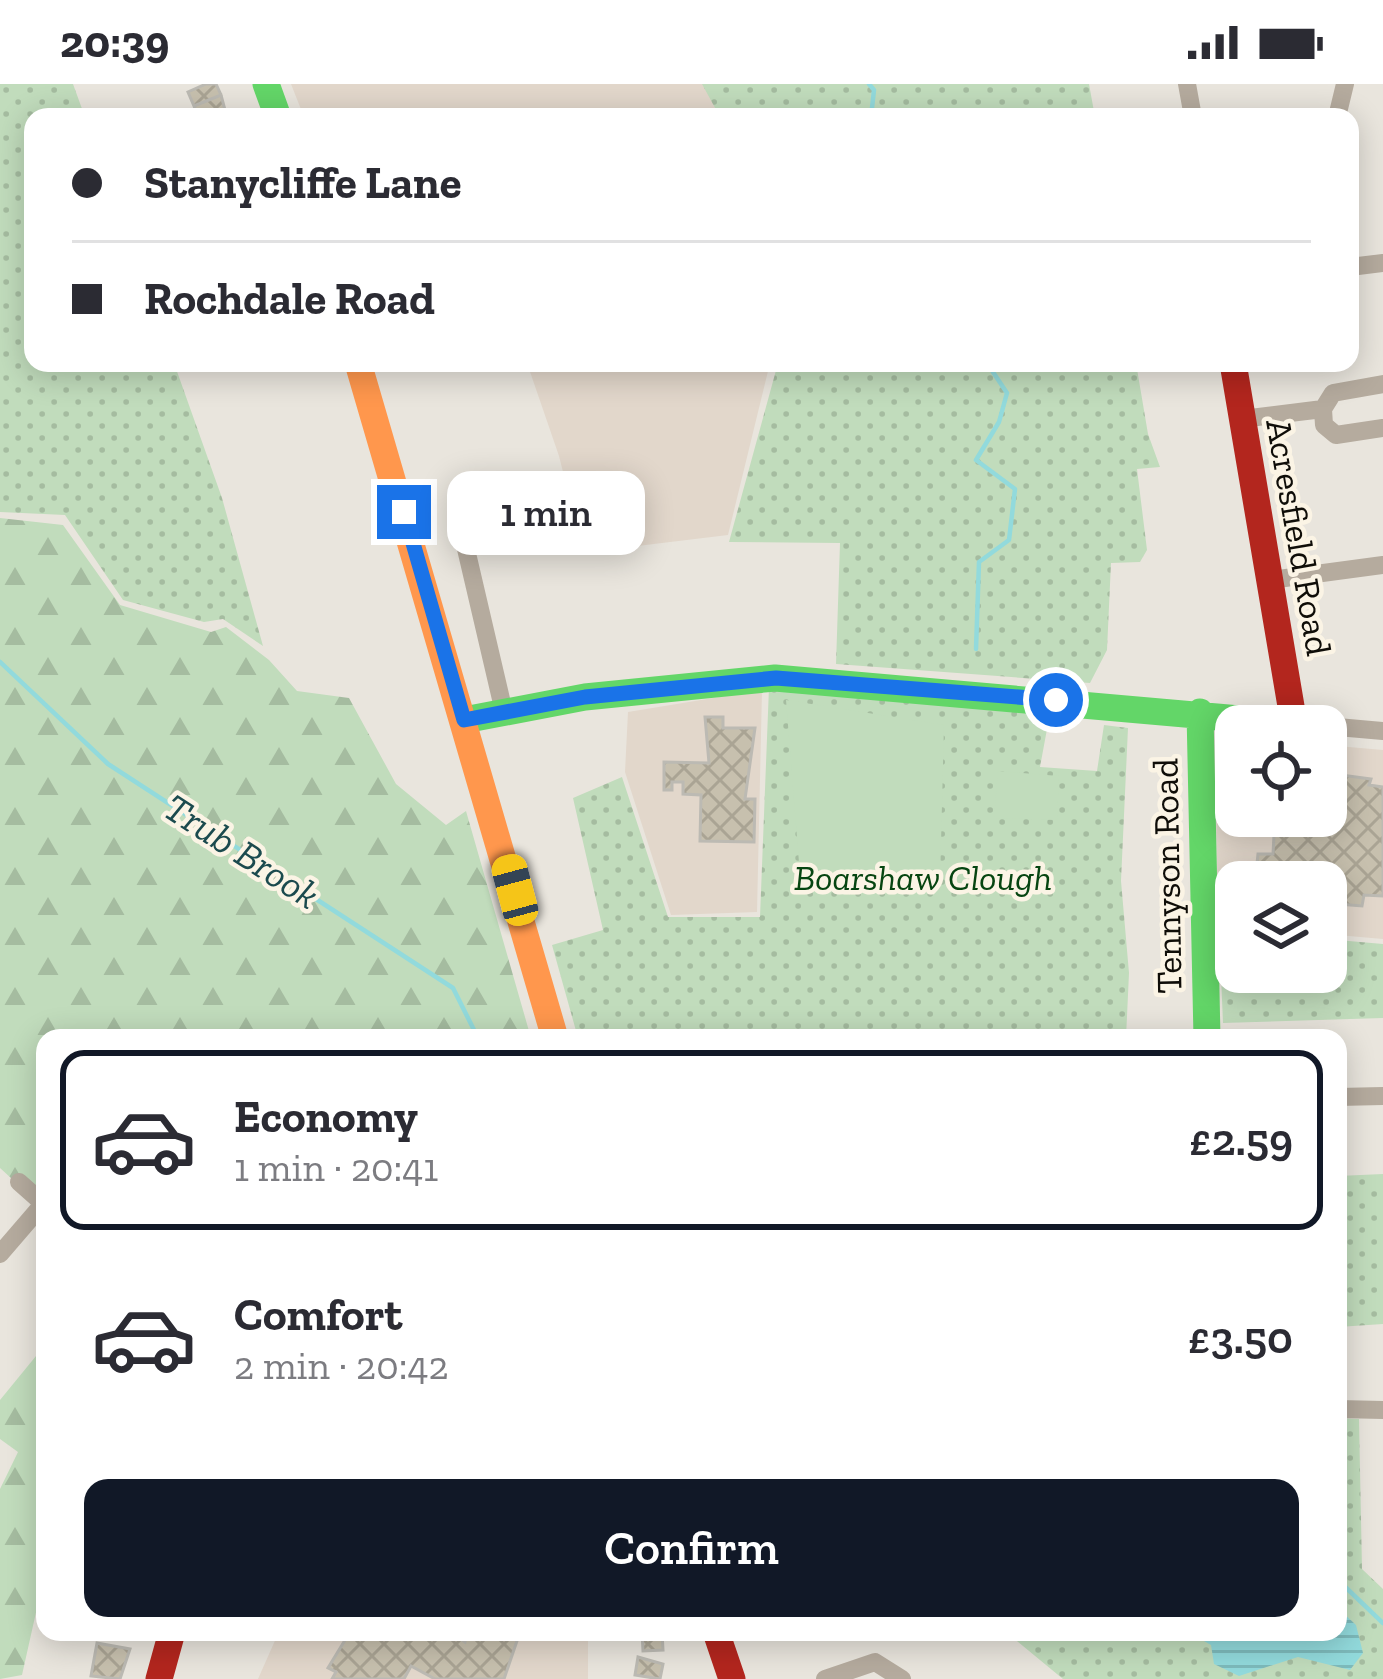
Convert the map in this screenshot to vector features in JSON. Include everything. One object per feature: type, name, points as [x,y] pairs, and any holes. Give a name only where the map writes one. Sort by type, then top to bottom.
[{"type":"street","points":[[361,372],[553,1029]]},
{"type":"street","name":"Acresfield Road","points":[[1234,372],[1270,580],[1308,705]]},
{"type":"street","points":[[1383,384],[1333,393],[1323,410],[1324,425],[1336,435],[1383,428]]},
{"type":"street","points":[[1242,419],[1323,410]]},
{"type":"street","points":[[466,549],[504,712]]},
{"type":"street","points":[[1270,580],[1383,565]]},
{"type":"street","points":[[464,720],[585,697],[776,678],[1215,714]]},
{"type":"street","name":"Tennyson Road","points":[[1200,712],[1207,1029]]},
{"type":"street","points":[[1347,728],[1383,731]]},
{"type":"street","points":[[1347,1097],[1383,1096]]},
{"type":"street","points":[[19,1182],[36,1197]]},
{"type":"street","points":[[0,1254],[36,1213]]},
{"type":"street","points":[[1347,1409],[1383,1410]]},
{"type":"street","points":[[159,1679],[170,1641]]},
{"type":"street","points":[[719,1641],[732,1679]]},
{"type":"street","points":[[825,1679],[875,1662],[901,1676]]},
{"type":"shaded area","points":[[291,84],[707,84],[723,108],[300,108]]},
{"type":"shaded area","points":[[530,372],[768,372],[728,535],[596,551],[581,543],[559,456]]},
{"type":"shaded area","points":[[762,690],[757,912],[671,915],[625,772],[628,712]]},
{"type":"shaded area","points":[[1347,747],[1383,750],[1383,939],[1347,936],[1347,861],[1217,861],[1217,837],[1347,837]]},
{"type":"shaded area","points":[[275,1641],[588,1641],[588,1679],[258,1679]]},
{"type":"green space","points":[[0,84],[73,84],[82,108],[24,108],[24,372],[177,372],[222,498],[263,646],[223,619],[204,622],[123,600],[65,515],[0,512]]},
{"type":"green space","points":[[702,84],[1089,84],[1093,108],[715,108]]},
{"type":"green space","points":[[776,372],[1138,372],[1148,434],[1160,467],[1137,469],[1147,550],[1140,562],[1111,563],[1107,650],[1090,683],[836,664],[840,543],[729,542]]},
{"type":"green space","points":[[0,518],[63,525],[120,605],[211,632],[226,627],[269,660],[297,691],[349,698],[396,784],[446,825],[466,811],[528,1029],[36,1029],[36,1201],[0,1168]]},
{"type":"green space","name":"Boarshaw Clough","points":[[769,687],[1050,713],[1040,767],[1097,771],[1104,725],[1128,728],[1121,881],[1129,973],[1126,1029],[575,1029],[552,945],[603,930],[573,798],[622,777],[668,917],[760,917]]},
{"type":"green space","points":[[786,700],[944,725],[940,883],[800,875]]},
{"type":"green space","points":[[998,771],[1059,776],[1057,820],[994,818]]},
{"type":"green space","points":[[1347,941],[1383,944],[1383,1018],[1223,1023],[1222,993],[1347,993]]},
{"type":"green space","points":[[1383,1174],[1383,1324],[1347,1326],[1347,1176]]},
{"type":"green space","points":[[36,1356],[36,1612],[22,1675],[0,1679],[0,1489],[18,1452],[0,1439],[0,1400]]},
{"type":"green space","points":[[1347,1418],[1359,1419],[1362,1569],[1383,1589],[1383,1679],[1063,1679],[1017,1641],[1347,1641]]},
{"type":"water","points":[[1347,1616],[1356,1625],[1363,1653],[1350,1670],[1298,1657],[1239,1676],[1214,1664],[1211,1645],[1204,1641],[1347,1641]]},
{"type":"building","points":[[216,84],[221,95],[194,106],[188,92]]},
{"type":"building","points":[[221,95],[224,108],[195,108]]},
{"type":"building","points":[[705,717],[723,717],[723,728],[755,728],[745,799],[755,799],[754,842],[700,841],[701,795],[683,794],[683,782],[672,782],[672,790],[664,790],[664,762],[709,763]]},
{"type":"building","points":[[1347,776],[1371,779],[1369,785],[1383,787],[1383,896],[1364,895],[1362,906],[1347,905],[1347,861],[1257,861],[1258,854],[1273,854],[1274,837],[1347,837]]},
{"type":"building","points":[[344,1641],[517,1641],[504,1679],[435,1679],[411,1666],[404,1679],[332,1679],[336,1672],[328,1668]]},
{"type":"building","points":[[642,1641],[662,1641],[663,1650],[643,1651]]},
{"type":"building","points":[[97,1643],[130,1649],[120,1679],[91,1676]]},
{"type":"building","points":[[638,1657],[663,1664],[660,1679],[635,1675]]},
{"type":"waterway","points":[[869,84],[874,90],[872,108]]},
{"type":"waterway","points":[[976,649],[979,562],[1009,540],[1015,489],[976,460],[999,422],[1007,393],[993,372]]},
{"type":"waterway","name":"Trub Brook","points":[[0,662],[108,764],[453,988],[474,1029]]},
{"type":"waterway","points":[[1347,1589],[1383,1623]]},
{"type":"traffic: fast","points":[[266,84],[275,108]]},
{"type":"traffic: fast","points":[[464,720],[585,697],[775,678],[1215,717]]},
{"type":"traffic: fast","points":[[1200,712],[1207,1029]]},
{"type":"traffic: slow","points":[[361,372],[552,1029]]},
{"type":"traffic: jam","points":[[1235,372],[1291,705]]},
{"type":"traffic: jam","points":[[159,1679],[170,1641]]},
{"type":"traffic: jam","points":[[719,1641],[732,1679]]},
{"type":"route","points":[[404,512],[464,720],[585,697],[776,678],[1056,700]]}]
